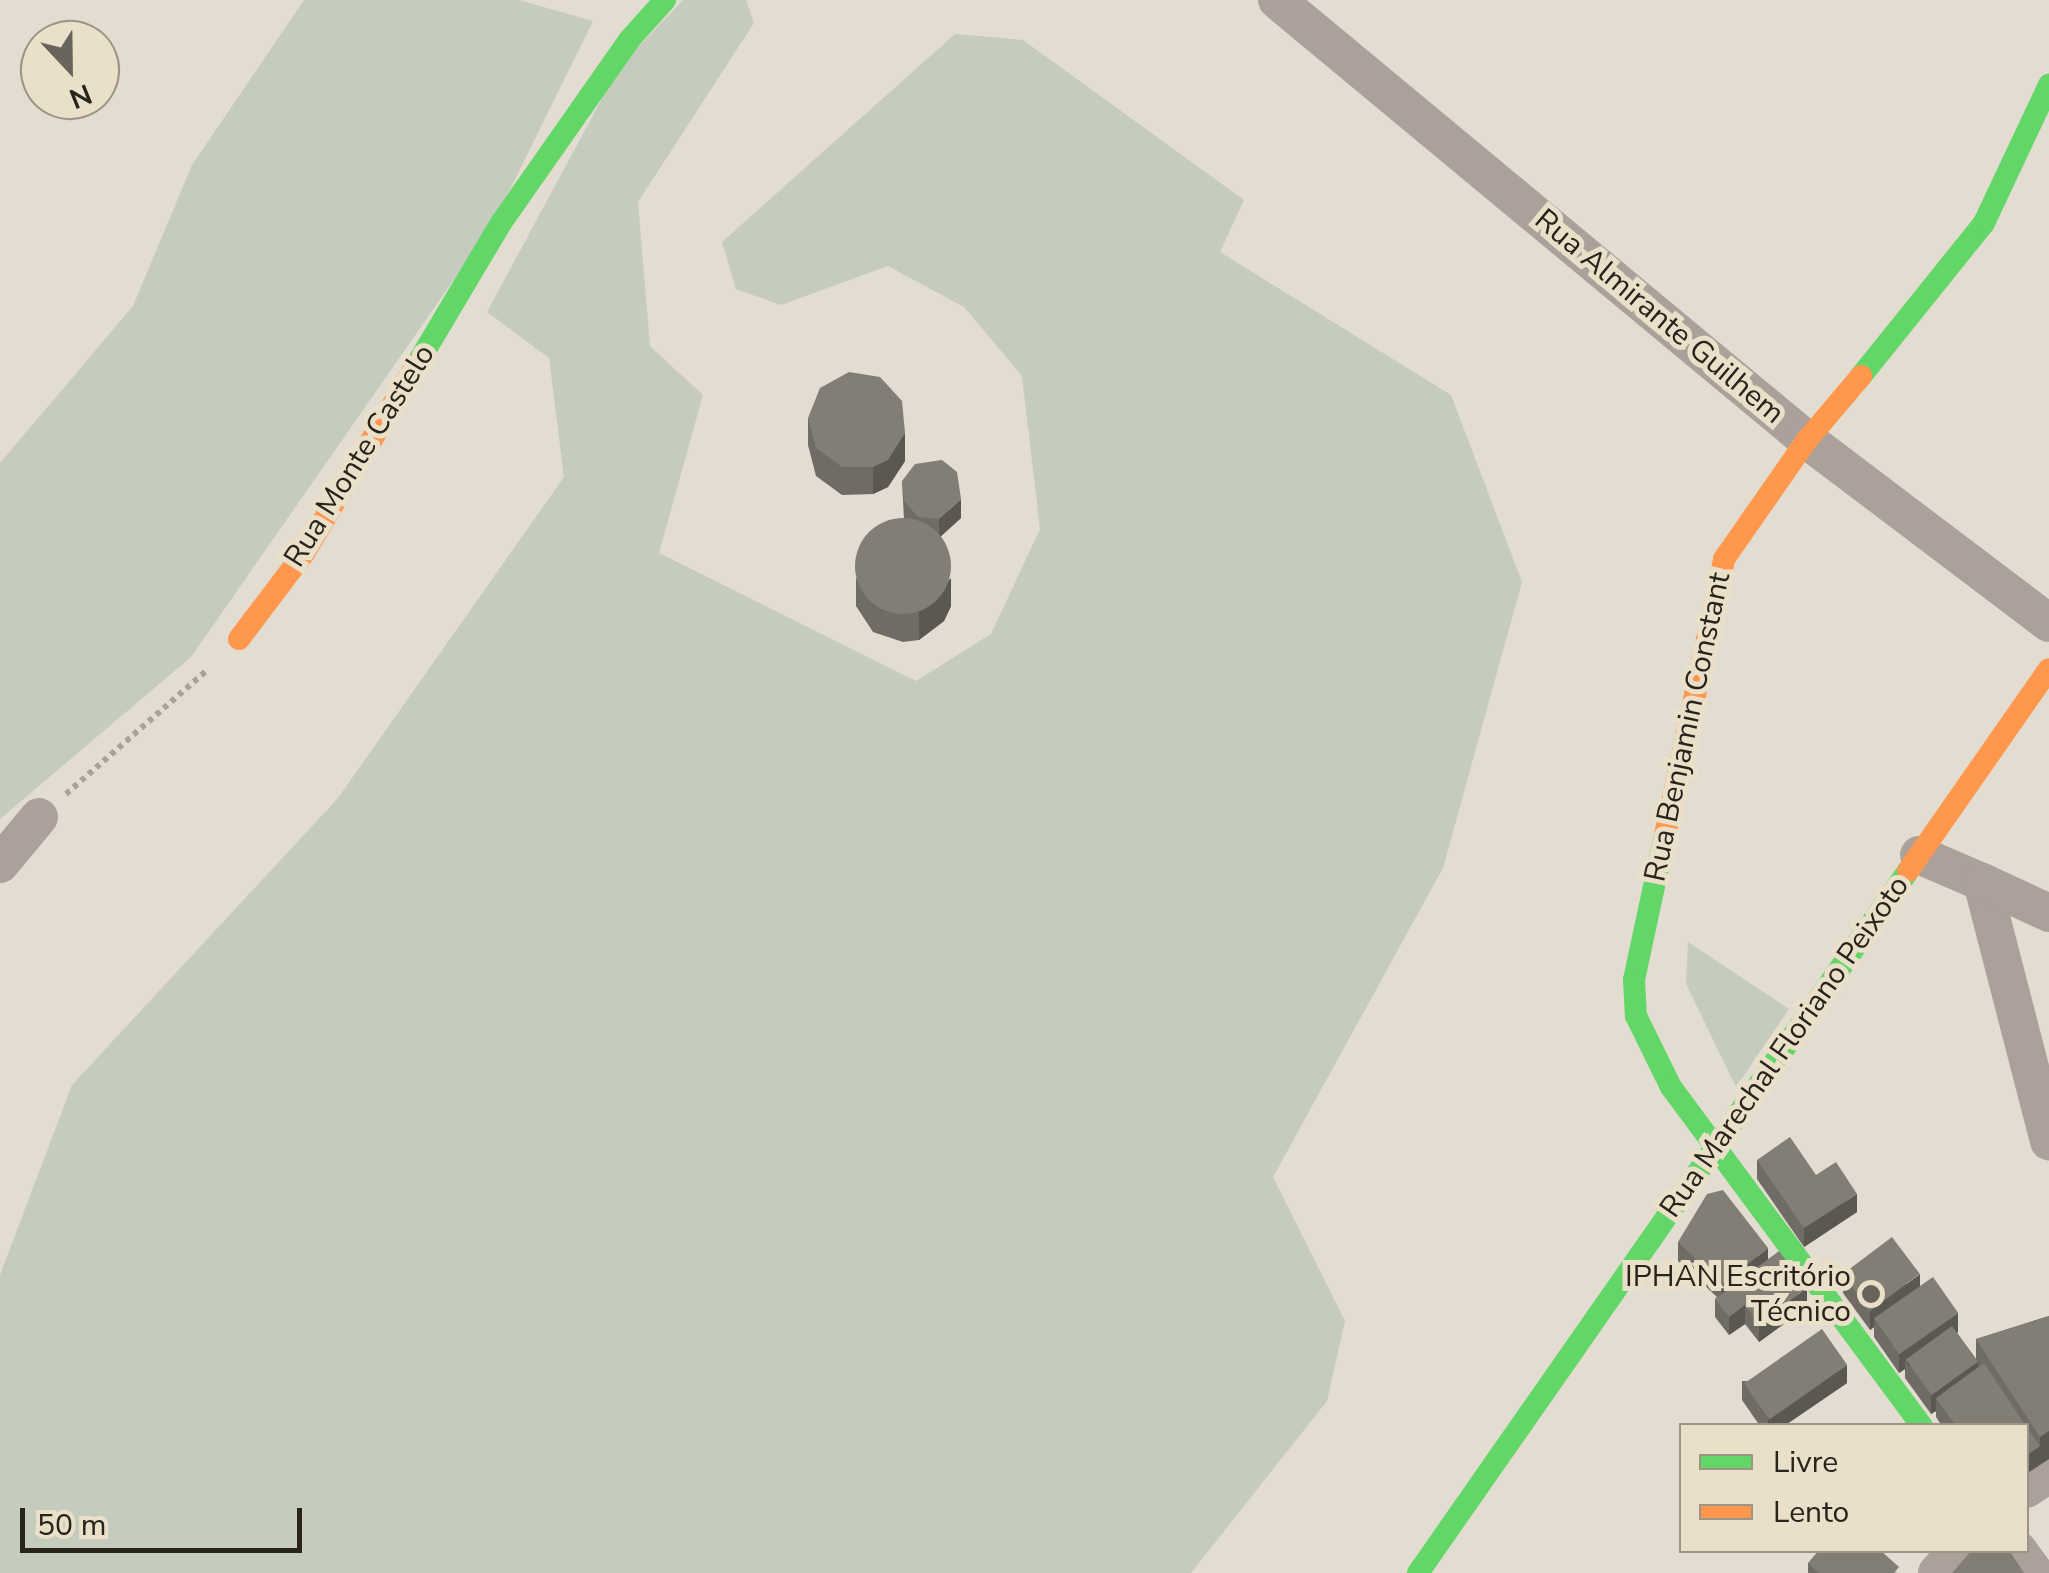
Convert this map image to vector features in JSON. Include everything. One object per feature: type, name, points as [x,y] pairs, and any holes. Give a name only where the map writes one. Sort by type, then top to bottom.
[{"type":"street","name":"Rua Monte Castelo","points":[[239,639],[304,552],[501,223],[629,40],[665,0]]},
{"type":"street","name":"Rua Almirante Guilhem","points":[[1277,0],[1807,440],[2049,623]]},
{"type":"street","name":"Rua Benjamin Constant","points":[[1920,1423],[1715,1148],[1653,1055],[1636,1016],[1634,980],[1714,588],[1724,558],[1807,440],[1952,272],[1984,224],[2049,86]]},
{"type":"street","name":"Rua Marechal Floriano Peixoto","points":[[1418,1573],[2049,669]]},
{"type":"street","points":[[0,864],[39,817]]},
{"type":"street","points":[[1919,855],[2049,912]]},
{"type":"street","points":[[1982,882],[2037,1045],[2049,1142]]},
{"type":"street","points":[[1937,1573],[1954,1553]]},
{"type":"path","points":[[39,817],[239,639]]},
{"type":"shaded area","points":[[304,0],[519,0],[593,21],[494,222],[191,657],[0,819],[0,463],[133,306],[192,165]]},
{"type":"shaded area","points":[[683,0],[746,0],[754,23],[638,202],[650,346],[703,395],[659,553],[916,681],[991,634],[1040,529],[1022,376],[964,307],[888,266],[781,305],[736,289],[722,242],[955,34],[1023,40],[1244,200],[1220,252],[1451,395],[1522,582],[1443,868],[1273,1177],[1345,1321],[1327,1401],[1191,1573],[0,1573],[0,1275],[72,1085],[338,798],[564,477],[549,358],[487,312],[619,67]]},
{"type":"shaded area","points":[[1688,942],[1789,1009],[1736,1087],[1686,984]]},
{"type":"building","points":[[849,372],[880,377],[902,401],[905,433],[888,460],[873,467],[842,467],[816,448],[808,418],[820,388]]},
{"type":"building","points":[[942,460],[957,472],[961,499],[939,519],[918,517],[904,501],[902,481],[915,464]]},
{"type":"building","points":[[903,518],[921,522],[937,532],[947,548],[951,566],[947,584],[937,600],[921,610],[903,614],[885,610],[869,600],[859,584],[855,566],[859,548],[869,532],[885,522]]},
{"type":"building","points":[[1790,1137],[1816,1175],[1836,1162],[1857,1194],[1804,1228],[1757,1160]]},
{"type":"building","points":[[1723,1190],[1768,1248],[1722,1284],[1678,1242],[1707,1194]]},
{"type":"building","points":[[1892,1237],[1920,1274],[1870,1311],[1842,1274]]},
{"type":"building","points":[[1779,1251],[1807,1288],[1759,1323],[1745,1305],[1729,1317],[1715,1299]]},
{"type":"building","points":[[1933,1277],[1958,1313],[1899,1354],[1874,1318]]},
{"type":"building","points":[[2049,1316],[2049,1431],[2040,1437],[1976,1339]]},
{"type":"building","points":[[1952,1326],[1978,1362],[1932,1395],[1906,1360]]},
{"type":"building","points":[[1822,1329],[1847,1365],[1769,1420],[1744,1383]]},
{"type":"building","points":[[1984,1363],[2024,1423],[1954,1423],[1936,1398]]},
{"type":"building","points":[[2029,1430],[2040,1446],[2029,1454]]},
{"type":"building","points":[[1816,1553],[1883,1553],[1899,1567],[1894,1573],[1819,1573],[1808,1563]]},
{"type":"building","points":[[1969,1553],[2011,1553],[2024,1573],[1952,1573]]},
{"type":"traffic: fast","points":[[417,364],[501,223],[629,40],[665,0]]},
{"type":"traffic: fast","points":[[1861,376],[1984,223],[2049,85]]},
{"type":"traffic: fast","points":[[1665,835],[1634,980],[1636,1016],[1671,1087],[1920,1423]]},
{"type":"traffic: fast","points":[[1418,1573],[1908,871]]},
{"type":"traffic: slow","points":[[239,639],[304,553],[417,364]]},
{"type":"traffic: slow","points":[[1665,835],[1724,559],[1807,440],[1861,376]]},
{"type":"traffic: slow","points":[[1908,871],[2049,669]]},
{"type":"place","name":"IPHAN Escritório Técnico","points":[[1871,1294]]}]
